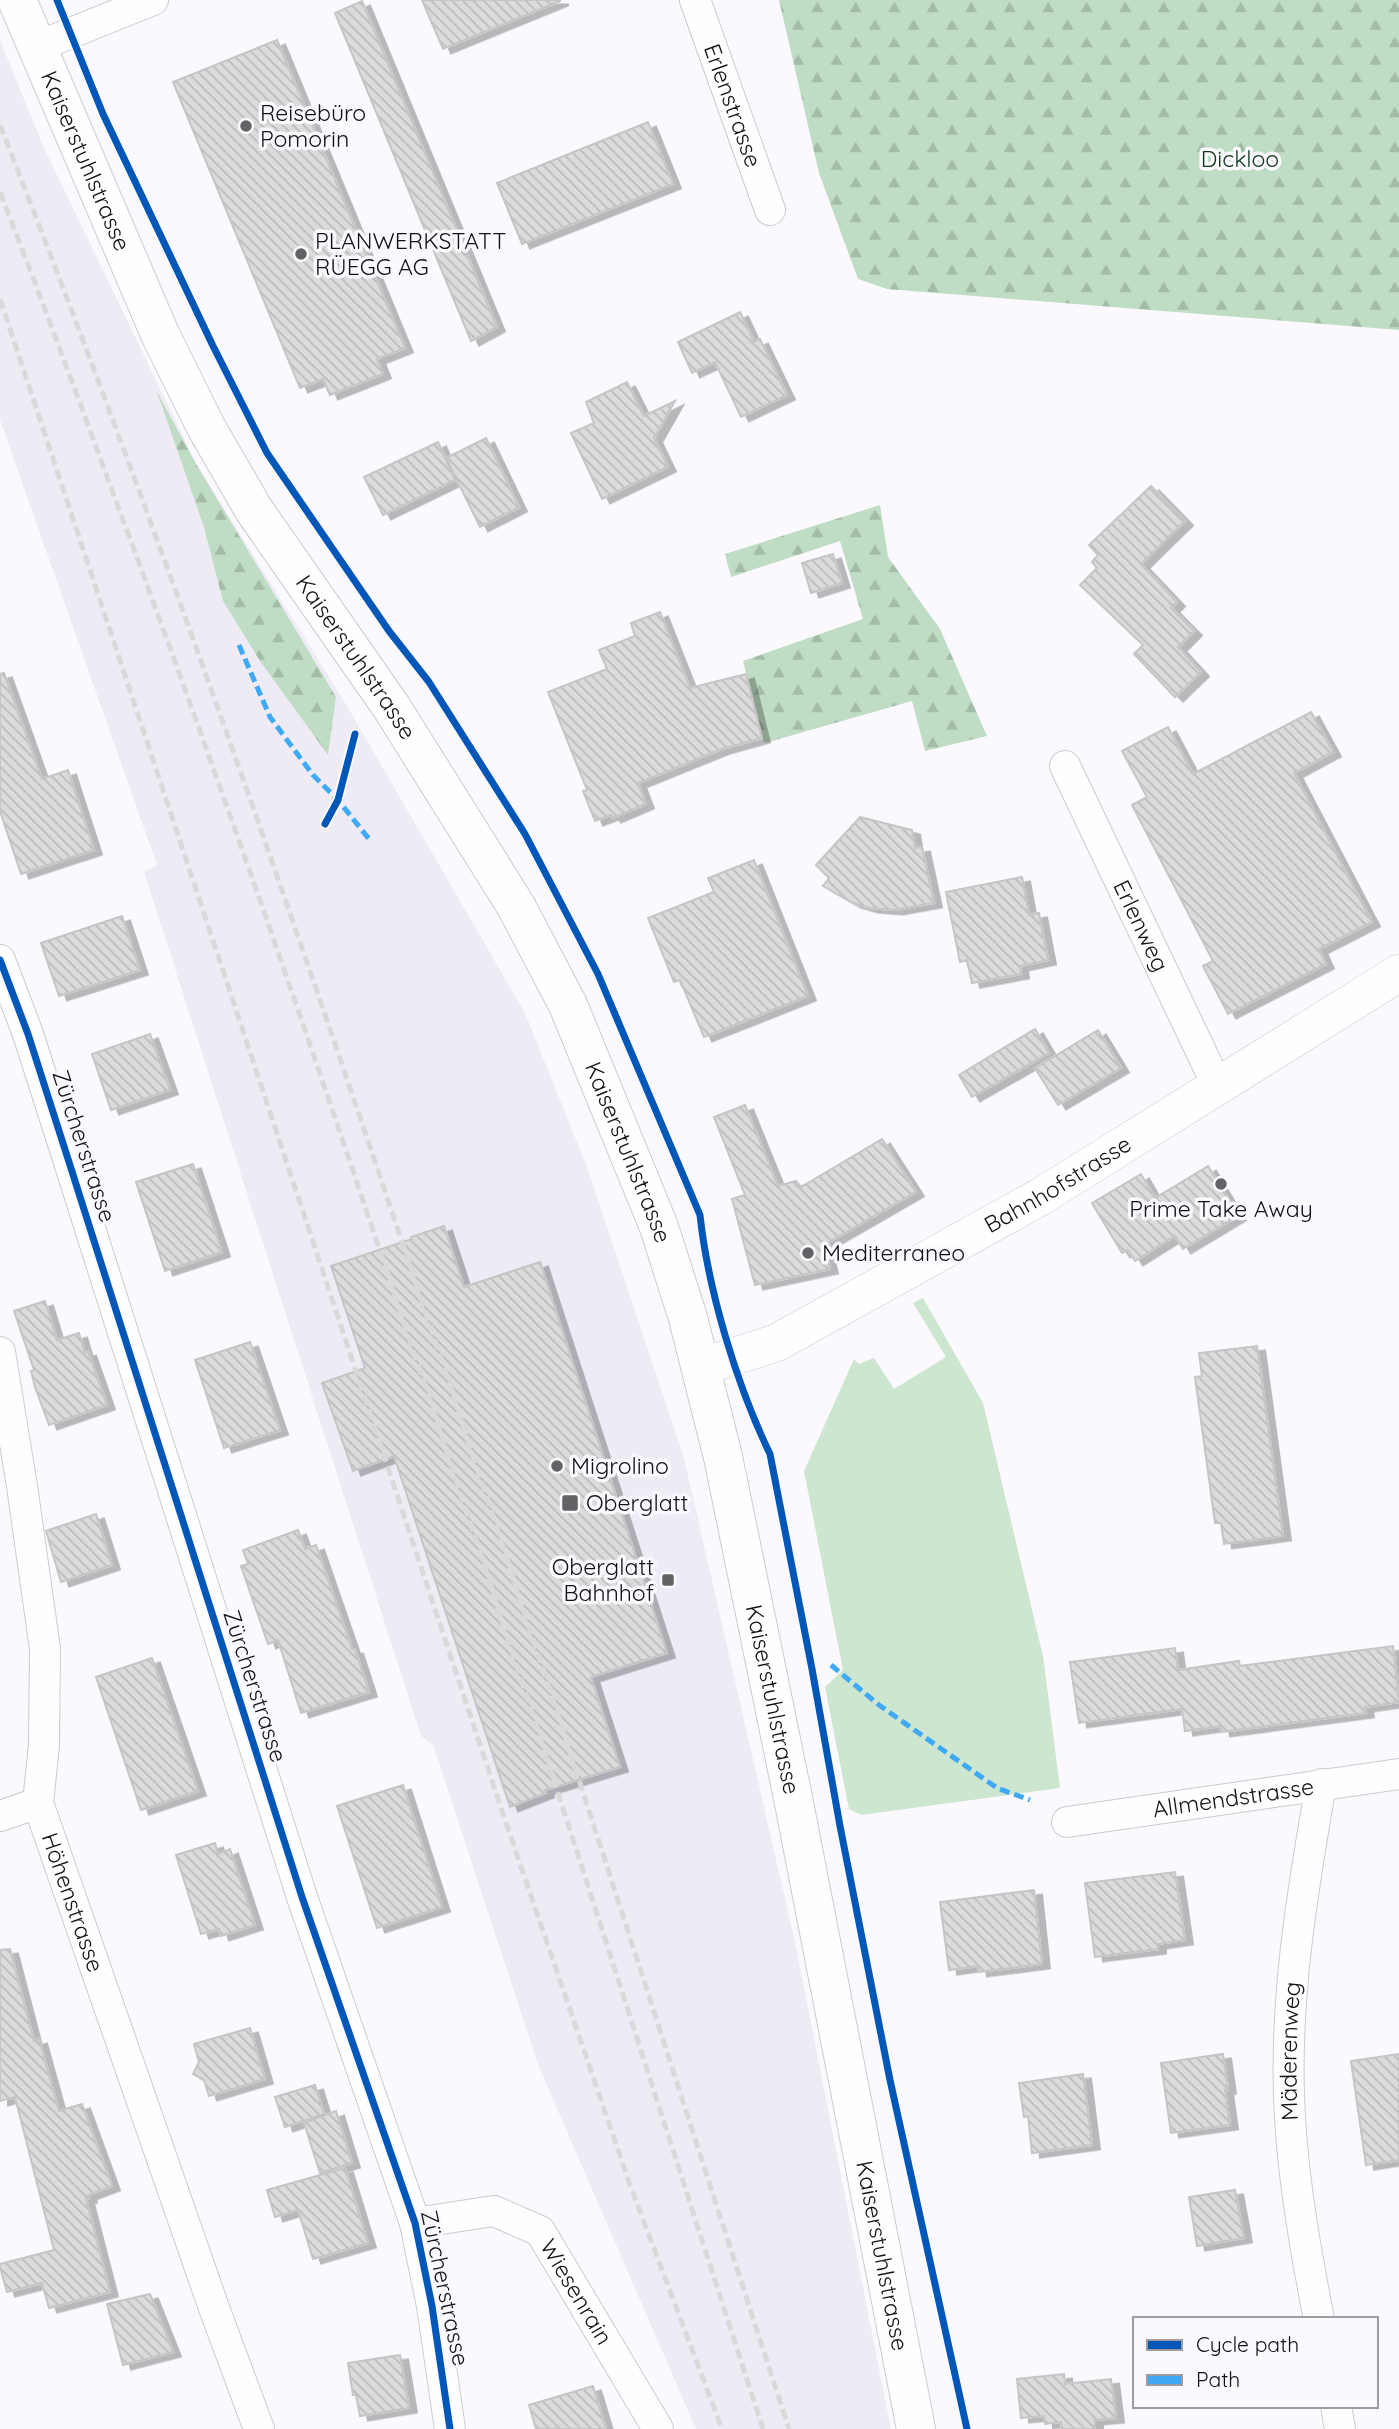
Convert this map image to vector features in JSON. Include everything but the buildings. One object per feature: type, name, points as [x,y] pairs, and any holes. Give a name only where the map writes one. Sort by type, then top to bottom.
[{"type":"main road","name":"Kaiserstuhlstrasse","points":[[17,0],[160,334],[206,427],[254,510],[392,708],[516,906],[544,956],[595,1066],[660,1227],[701,1367],[723,1457],[794,1803],[916,2429]]},
{"type":"street","points":[[36,47],[153,0]]},
{"type":"street","name":"Erlenstrasse","points":[[695,0],[770,210]]},
{"type":"street","name":"Erlenweg","points":[[1065,766],[1217,1085]]},
{"type":"street","name":"Zürcherstrasse","points":[[0,960],[28,1034],[302,1897],[415,2223],[432,2306],[450,2429]]},
{"type":"street","name":"Bahnhofstrasse","points":[[701,1367],[762,1348],[787,1336],[1040,1196],[1399,973]]},
{"type":"street","name":"Höhenstrasse","points":[[0,1352],[45,1649],[44,1745],[38,1803],[214,2308],[259,2429]]},
{"type":"street","name":"Allmendstrasse","points":[[1067,1822],[1399,1774]]},
{"type":"street","name":"Mäderenweg","points":[[1319,2317],[1301,2220],[1290,2118],[1289,2042],[1295,1951],[1321,1784]]},
{"type":"street","points":[[0,1816],[38,1803]]},
{"type":"street","name":"Wiesenrain","points":[[415,2223],[494,2211],[540,2231],[657,2429]]},
{"type":"street","points":[[1336,2408],[1340,2429]]},
{"type":"shaded area","points":[[0,40],[43,146],[196,463],[347,706],[525,1013],[587,1167],[684,1458],[796,1947],[891,2429],[696,2429],[539,2067],[433,1745],[421,1736],[144,872],[157,865],[0,420]]},
{"type":"green space","name":"Dickloo","points":[[779,0],[1399,0],[1399,330],[887,289],[858,279],[819,173]]},
{"type":"green space","points":[[157,392],[196,464],[336,697],[328,755],[260,661],[223,601],[204,527]]},
{"type":"green space","points":[[880,505],[888,557],[940,629],[987,736],[925,751],[912,701],[765,743],[743,661],[863,619],[840,541],[731,577],[725,554]]},
{"type":"green space","points":[[923,1298],[983,1403],[1043,1656],[1060,1788],[861,1815],[849,1809],[825,1687],[843,1670],[804,1471],[854,1359],[859,1364],[874,1358],[894,1389],[946,1357],[913,1303]]},
{"type":"railway","points":[[0,125],[109,409],[314,983],[507,1560],[789,2429]]},
{"type":"railway","points":[[0,192],[201,733],[368,1215],[763,2429]]},
{"type":"railway","points":[[0,299],[503,1814],[629,2182],[722,2429]]},
{"type":"marked path","points":[[239,645],[270,717],[313,775],[338,800],[369,839]]},
{"type":"marked path","points":[[831,1665],[879,1705],[997,1788],[1030,1800]]},
{"type":"cycle path","points":[[57,0],[103,114],[267,453],[389,631],[429,682],[525,834],[598,974],[700,1215],[717,1306],[735,1368],[770,1454],[890,2080],[967,2429]]},
{"type":"cycle path","points":[[325,824],[338,800],[355,734]]},
{"type":"cycle path","points":[[0,960],[28,1034],[302,1897],[415,2223],[432,2306],[450,2429]]},
{"type":"place","name":"Reisebüro Pomorin","points":[[246,126]]},
{"type":"place","name":"PLANWERKSTATT RÜEGG AG","points":[[301,254]]},
{"type":"place","name":"Prime Take Away","points":[[1221,1184]]},
{"type":"place","name":"Mediterraneo","points":[[808,1253]]},
{"type":"place","name":"Migrolino","points":[[557,1466]]},
{"type":"place","name":"Oberglatt","points":[[570,1503]]},
{"type":"place","name":"Oberglatt Bahnhof","points":[[668,1580]]}]
